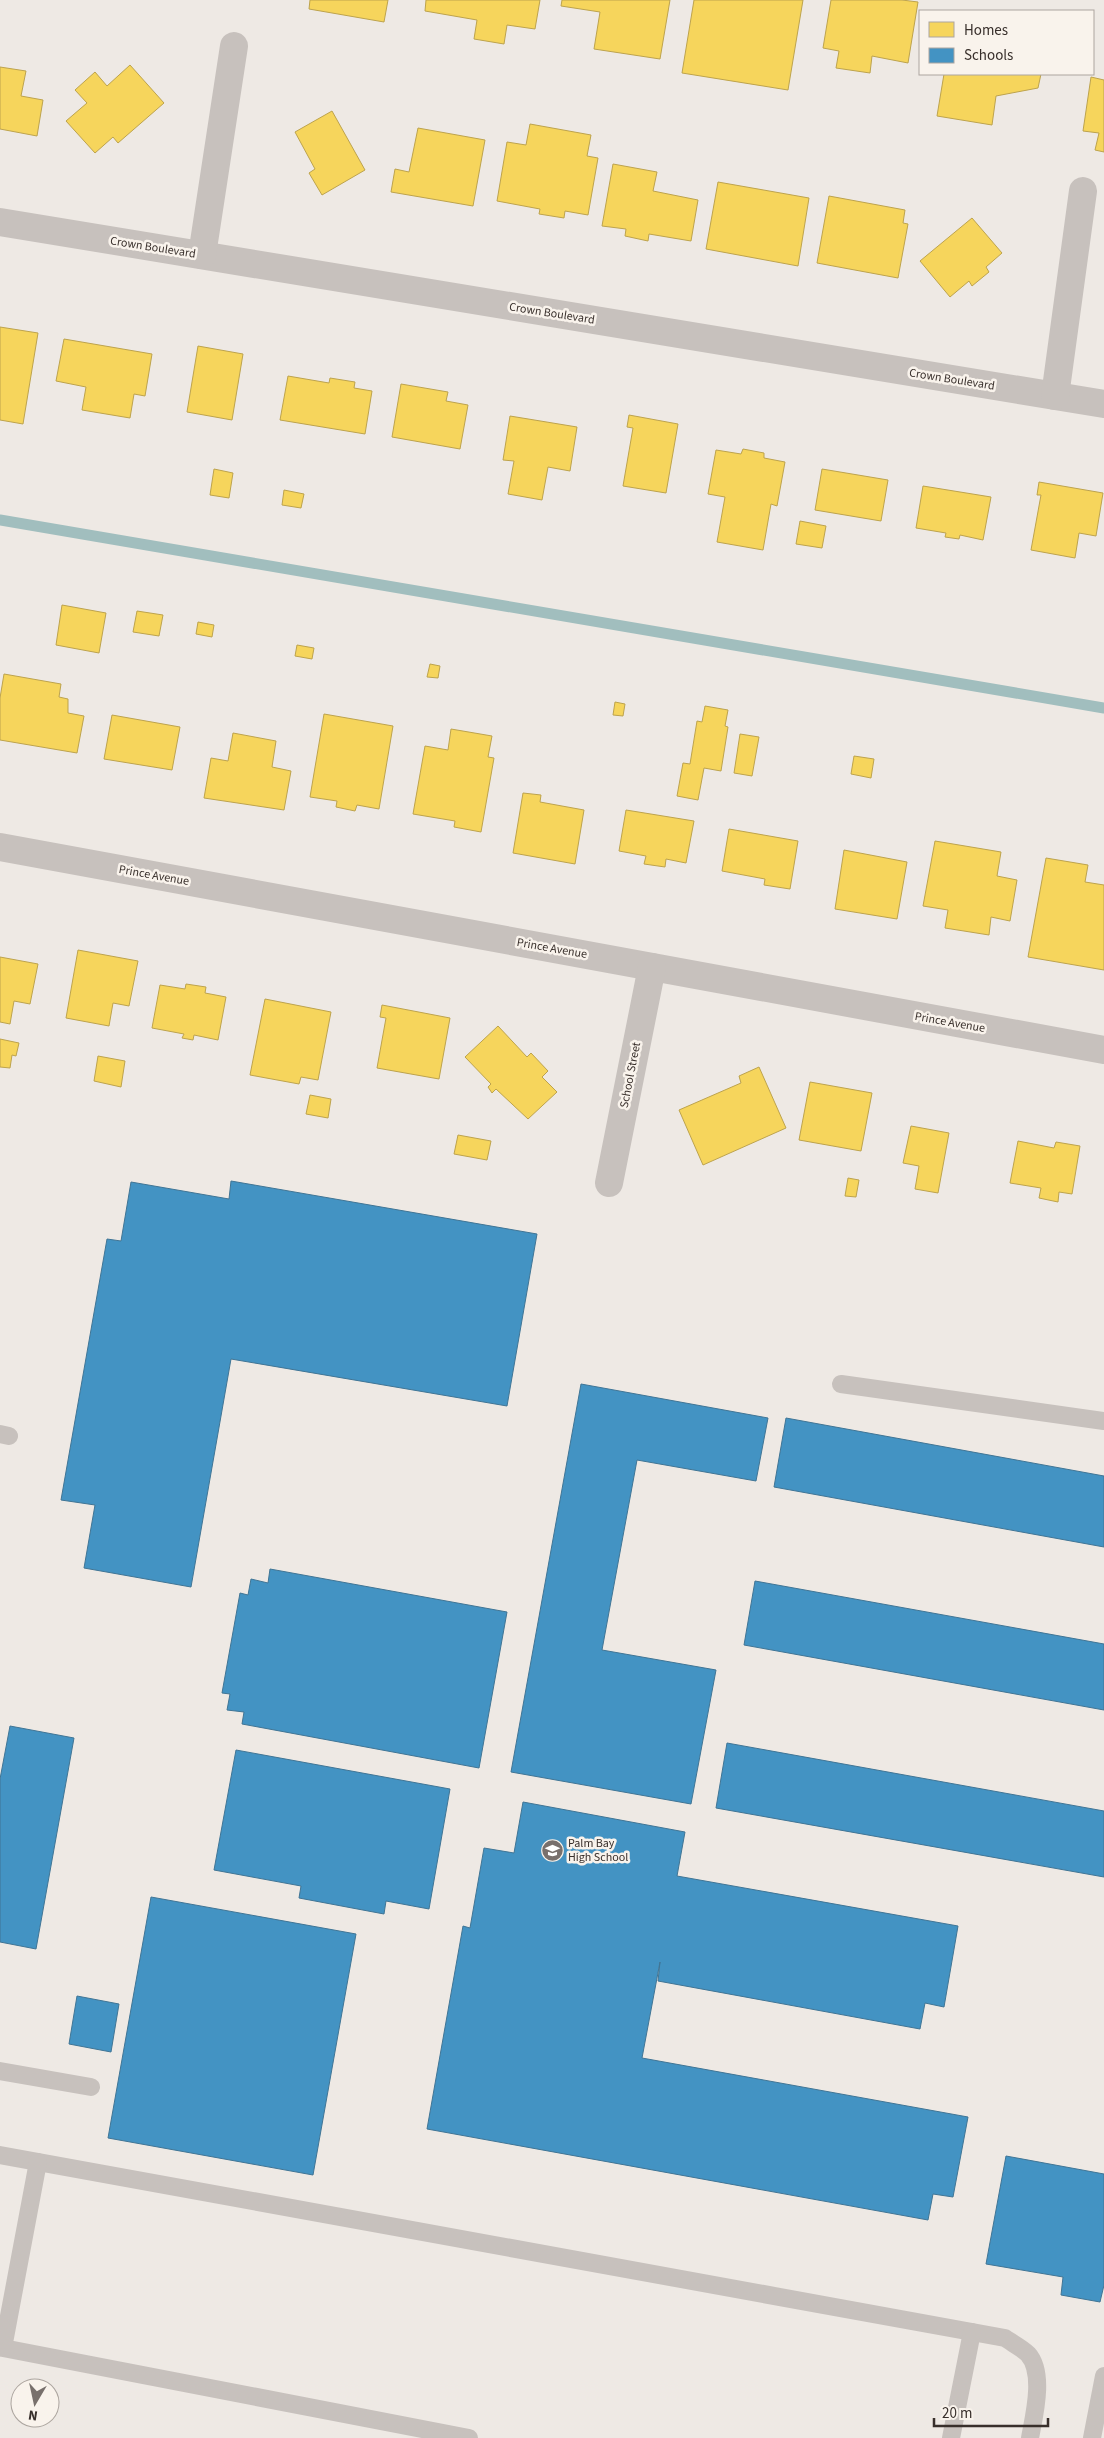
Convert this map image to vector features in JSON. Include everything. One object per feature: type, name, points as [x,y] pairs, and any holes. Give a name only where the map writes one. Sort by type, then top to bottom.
[{"type":"street","points":[[202,255],[234,46]]},
{"type":"street","points":[[1055,396],[1083,191]]},
{"type":"street","name":"Crown Boulevard","points":[[0,222],[1104,404]]},
{"type":"street","name":"Prince Avenue","points":[[0,847],[1104,1050]]},
{"type":"street","name":"School Street","points":[[609,1183],[652,967]]},
{"type":"lane","points":[[841,1384],[1104,1421]]},
{"type":"lane","points":[[0,2071],[91,2087]]},
{"type":"lane","points":[[0,2155],[1005,2338],[1029,2355],[1037,2377],[1036,2407],[1030,2438]]},
{"type":"lane","points":[[38,2162],[3,2348],[469,2438]]},
{"type":"lane","points":[[952,2438],[972,2332]]},
{"type":"lane","points":[[1092,2438],[1104,2376]]},
{"type":"building: Homes","points":[[310,0],[388,0],[384,22],[309,9]]},
{"type":"building: Homes","points":[[426,0],[540,0],[535,29],[507,25],[504,44],[474,39],[477,20],[425,11]]},
{"type":"building: Homes","points":[[562,0],[670,0],[660,59],[594,49],[600,12],[561,6]]},
{"type":"building: Homes","points":[[694,0],[803,0],[788,90],[682,73]]},
{"type":"building: Homes","points":[[831,0],[902,0],[918,2],[908,63],[872,56],[870,73],[836,68],[839,51],[823,48]]},
{"type":"building: Homes","points":[[130,65],[164,103],[118,143],[113,137],[95,153],[66,121],[87,103],[75,90],[95,72],[107,86]]},
{"type":"building: Homes","points":[[0,67],[26,71],[21,96],[43,100],[37,136],[0,129]]},
{"type":"building: Homes","points":[[944,75],[1041,75],[1038,88],[996,96],[992,125],[937,116]]},
{"type":"building: Homes","points":[[1091,77],[1104,80],[1104,152],[1095,150],[1099,133],[1083,131]]},
{"type":"building: Homes","points":[[332,111],[365,170],[322,195],[309,173],[315,169],[295,132]]},
{"type":"building: Homes","points":[[530,124],[591,135],[587,156],[598,158],[588,215],[565,211],[564,218],[539,214],[540,209],[497,201],[507,142],[526,145]]},
{"type":"building: Homes","points":[[418,128],[485,140],[473,206],[391,192],[395,169],[409,172]]},
{"type":"building: Homes","points":[[613,164],[657,172],[653,191],[698,200],[691,241],[649,234],[648,241],[625,236],[626,229],[602,226]]},
{"type":"building: Homes","points":[[718,182],[809,198],[798,266],[706,249]]},
{"type":"building: Homes","points":[[829,196],[905,210],[903,223],[908,224],[898,278],[817,263]]},
{"type":"building: Homes","points":[[972,218],[1002,253],[986,267],[989,272],[972,286],[969,281],[950,297],[920,261]]},
{"type":"building: Homes","points":[[0,327],[38,333],[23,424],[0,420]]},
{"type":"building: Homes","points":[[64,339],[152,354],[145,396],[134,394],[130,418],[82,410],[86,387],[56,381]]},
{"type":"building: Homes","points":[[198,346],[243,354],[232,420],[187,412]]},
{"type":"building: Homes","points":[[288,376],[329,383],[330,378],[355,382],[354,388],[372,391],[365,434],[280,420]]},
{"type":"building: Homes","points":[[401,384],[448,392],[446,401],[468,405],[460,449],[392,437]]},
{"type":"building: Homes","points":[[629,415],[678,424],[666,493],[623,486],[633,428],[627,427]]},
{"type":"building: Homes","points":[[510,416],[577,427],[570,471],[548,467],[542,500],[508,494],[514,461],[503,460]]},
{"type":"building: Homes","points":[[743,449],[764,453],[764,458],[785,462],[777,506],[771,504],[763,550],[717,542],[725,497],[708,494],[716,450],[741,454]]},
{"type":"building: Homes","points":[[214,469],[233,473],[229,498],[210,495]]},
{"type":"building: Homes","points":[[822,469],[888,480],[881,521],[815,510]]},
{"type":"building: Homes","points":[[1039,482],[1103,493],[1096,536],[1079,533],[1075,558],[1031,550],[1041,495],[1037,495]]},
{"type":"building: Homes","points":[[923,486],[991,497],[983,540],[960,535],[959,539],[945,537],[946,533],[916,528]]},
{"type":"building: Homes","points":[[284,490],[304,494],[301,508],[282,505]]},
{"type":"building: Homes","points":[[800,521],[826,526],[822,548],[796,544]]},
{"type":"building: Homes","points":[[62,605],[106,613],[99,653],[56,645]]},
{"type":"building: Homes","points":[[137,611],[163,615],[159,636],[133,632]]},
{"type":"building: Homes","points":[[198,622],[214,625],[212,637],[196,634]]},
{"type":"building: Homes","points":[[297,645],[314,648],[312,659],[295,656]]},
{"type":"building: Homes","points":[[430,664],[440,666],[438,678],[427,677]]},
{"type":"building: Homes","points":[[4,674],[61,684],[59,697],[68,699],[68,713],[84,716],[77,753],[0,740],[0,698]]},
{"type":"building: Homes","points":[[615,702],[625,704],[623,716],[613,715]]},
{"type":"building: Homes","points":[[705,706],[728,710],[725,726],[728,727],[721,771],[704,768],[698,800],[677,796],[683,763],[690,764],[697,721],[702,722]]},
{"type":"building: Homes","points":[[324,714],[393,726],[379,809],[357,805],[355,811],[336,807],[337,801],[310,797]]},
{"type":"building: Homes","points":[[112,715],[180,727],[172,770],[104,759]]},
{"type":"building: Homes","points":[[451,729],[492,736],[488,757],[494,758],[481,832],[454,827],[455,821],[413,814],[425,746],[448,750]]},
{"type":"building: Homes","points":[[233,733],[276,741],[272,767],[291,771],[284,810],[204,798],[211,758],[228,761]]},
{"type":"building: Homes","points":[[740,734],[759,737],[752,776],[734,773]]},
{"type":"building: Homes","points":[[854,756],[874,759],[871,778],[851,774]]},
{"type":"building: Homes","points":[[523,793],[541,795],[540,802],[584,810],[575,864],[513,853]]},
{"type":"building: Homes","points":[[626,810],[694,821],[686,863],[666,859],[665,867],[644,864],[646,856],[619,851]]},
{"type":"building: Homes","points":[[729,829],[798,841],[790,889],[764,885],[765,879],[722,871]]},
{"type":"building: Homes","points":[[935,841],[1001,852],[997,876],[1017,880],[1010,921],[991,917],[989,935],[945,928],[948,910],[923,906]]},
{"type":"building: Homes","points":[[844,850],[907,862],[897,919],[835,909]]},
{"type":"building: Homes","points":[[1046,858],[1088,865],[1085,882],[1104,885],[1104,970],[1028,957]]},
{"type":"building: Homes","points":[[78,950],[138,961],[129,1006],[113,1003],[109,1026],[66,1018]]},
{"type":"building: Homes","points":[[0,957],[38,964],[30,1004],[14,1001],[10,1024],[0,1022]]},
{"type":"building: Homes","points":[[186,984],[206,987],[205,993],[226,997],[218,1040],[194,1035],[193,1040],[182,1038],[184,1034],[152,1028],[160,985],[185,989]]},
{"type":"building: Homes","points":[[265,999],[331,1012],[318,1080],[301,1077],[299,1084],[250,1075]]},
{"type":"building: Homes","points":[[382,1005],[450,1018],[439,1079],[377,1068],[386,1018],[380,1017]]},
{"type":"building: Homes","points":[[498,1026],[527,1057],[531,1053],[548,1071],[542,1077],[557,1092],[528,1119],[496,1089],[492,1093],[488,1087],[491,1084],[465,1057]]},
{"type":"building: Homes","points":[[0,1039],[19,1043],[16,1056],[12,1055],[10,1068],[0,1067]]},
{"type":"building: Homes","points":[[98,1056],[125,1061],[121,1087],[94,1081]]},
{"type":"building: Homes","points":[[759,1067],[786,1128],[703,1165],[679,1110],[741,1083],[739,1076]]},
{"type":"building: Homes","points":[[810,1082],[872,1093],[861,1151],[799,1140]]},
{"type":"building: Homes","points":[[310,1095],[331,1099],[328,1118],[306,1114]]},
{"type":"building: Homes","points":[[911,1126],[949,1133],[938,1193],[915,1189],[919,1166],[903,1163]]},
{"type":"building: Homes","points":[[458,1135],[491,1141],[487,1160],[454,1154]]},
{"type":"building: Homes","points":[[1018,1141],[1054,1148],[1056,1142],[1080,1146],[1072,1194],[1059,1192],[1058,1202],[1039,1198],[1041,1188],[1010,1183]]},
{"type":"building: Homes","points":[[848,1178],[859,1180],[856,1197],[845,1196]]},
{"type":"building: Schools","points":[[231,1181],[537,1234],[507,1406],[231,1359],[191,1587],[84,1568],[95,1505],[61,1500],[107,1239],[121,1241],[131,1182],[229,1199]]},
{"type":"building: Schools","points":[[581,1384],[768,1418],[756,1481],[637,1460],[602,1650],[716,1670],[691,1804],[511,1772]]},
{"type":"building: Schools","points":[[786,1418],[1104,1476],[1104,1547],[774,1487]]},
{"type":"building: Schools","points":[[270,1569],[507,1612],[479,1768],[242,1724],[244,1712],[227,1710],[230,1694],[222,1693],[240,1593],[248,1595],[251,1579],[268,1583]]},
{"type":"building: Schools","points":[[755,1581],[1104,1644],[1104,1710],[744,1645]]},
{"type":"building: Schools","points":[[10,1726],[74,1738],[36,1949],[0,1942],[0,1779]]},
{"type":"building: Schools","points":[[727,1743],[1104,1811],[1104,1877],[716,1808]]},
{"type":"building: Schools","points":[[236,1750],[450,1789],[429,1909],[386,1901],[384,1914],[299,1898],[301,1886],[214,1870]]},
{"type":"building: Schools","points":[[523,1802],[685,1832],[677,1876],[958,1926],[944,2007],[925,2003],[920,2029],[658,1981],[660,1962],[642,2058],[968,2117],[953,2197],[933,2194],[928,2220],[427,2129],[463,1926],[470,1928],[484,1848],[514,1853]]},
{"type":"building: Schools","points":[[151,1897],[356,1934],[313,2175],[108,2138]]},
{"type":"building: Schools","points":[[77,1996],[119,2004],[111,2052],[69,2044]]},
{"type":"building: Schools","points":[[1006,2156],[1104,2174],[1104,2285],[1100,2302],[1061,2295],[1063,2277],[986,2264]]},
{"type":"waterway","points":[[0,520],[1104,708]]},
{"type":"place","name":"Palm Bay High School","points":[[552,1850]]}]
